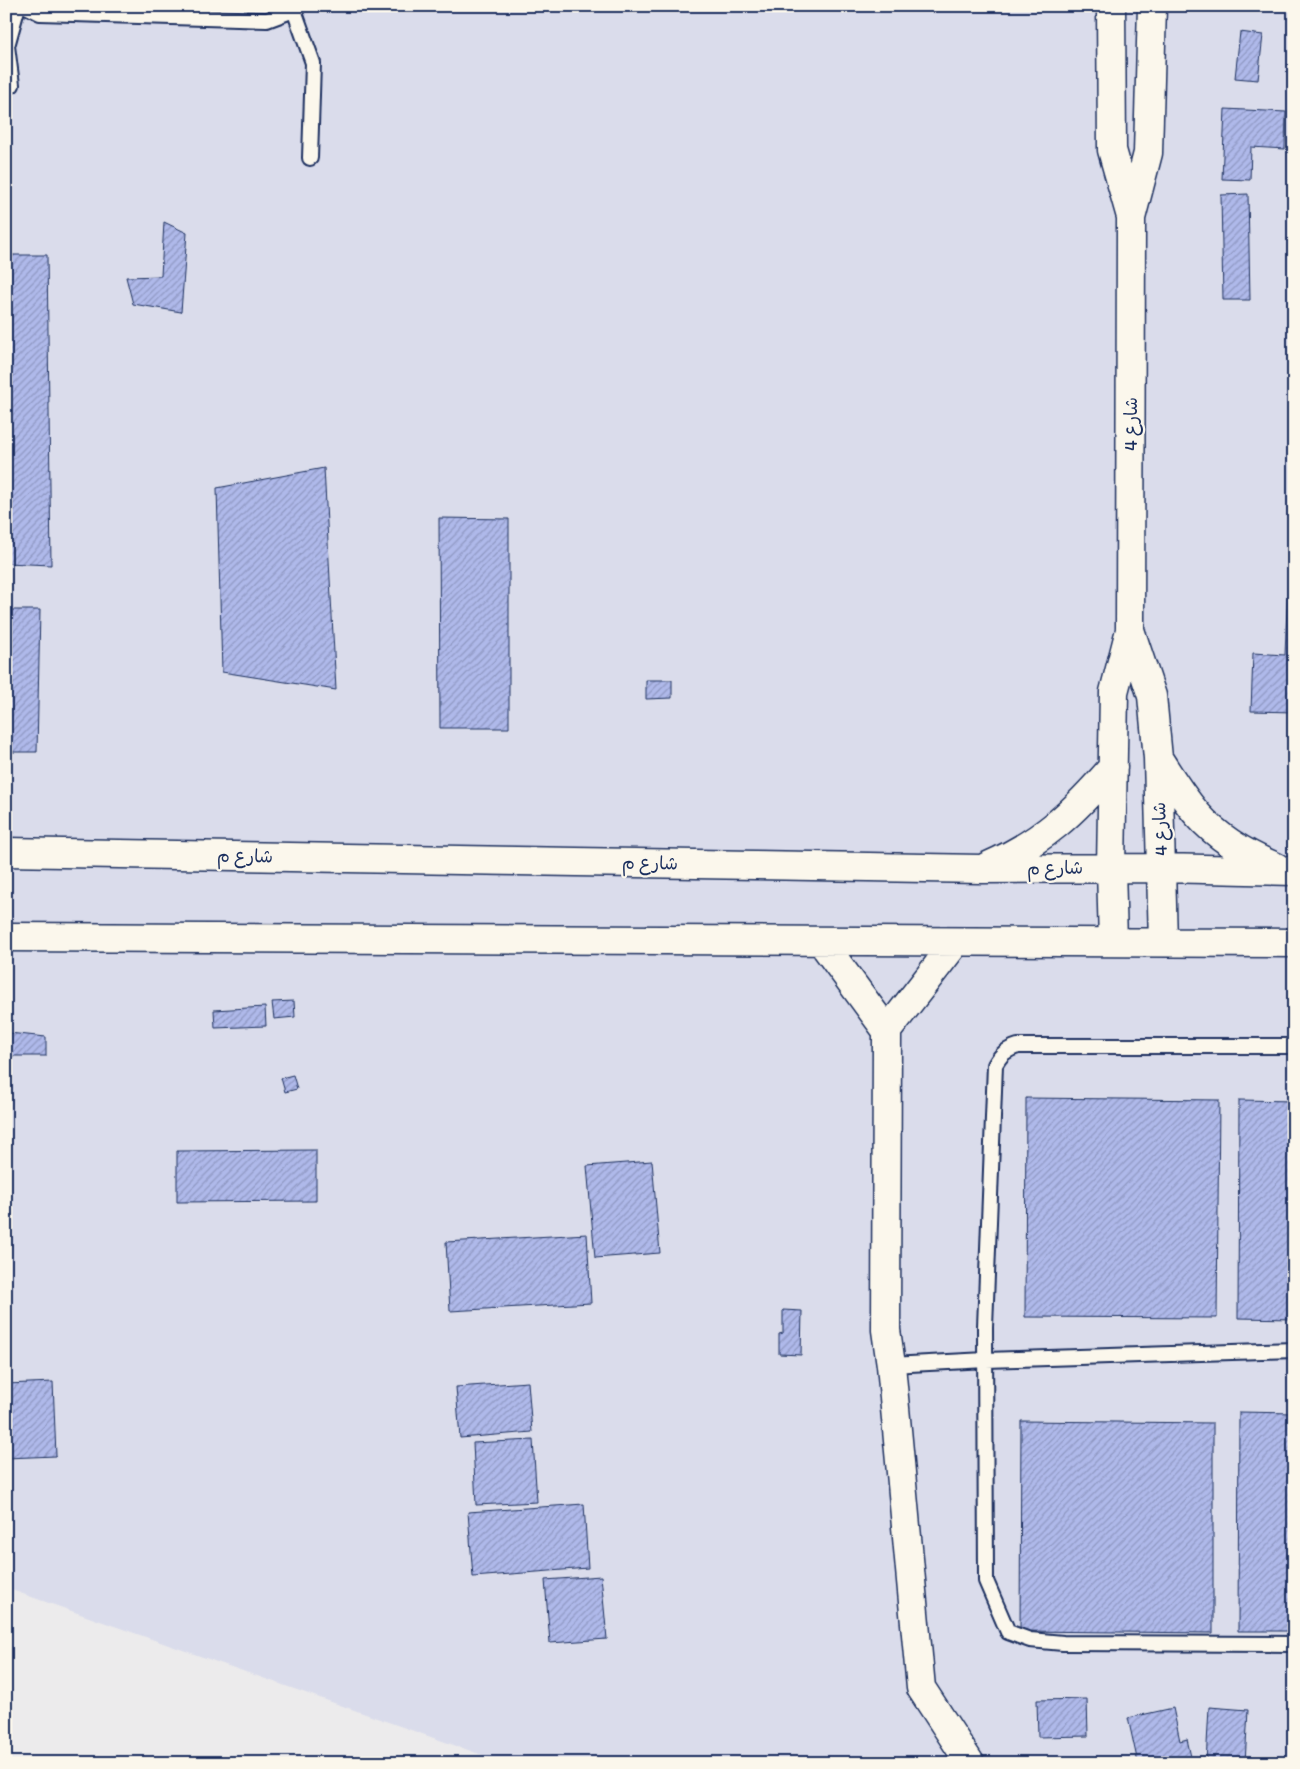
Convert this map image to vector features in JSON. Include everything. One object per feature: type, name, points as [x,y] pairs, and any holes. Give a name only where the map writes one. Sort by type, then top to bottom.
[{"type":"street","name":"شارع 4","points":[[1111,6],[1112,150],[1131,218]]},
{"type":"street","name":"شارع 4","points":[[1112,942],[1114,692],[1130,630],[1131,218],[1148,153],[1152,6]]},
{"type":"street","name":"شارع 4","points":[[1130,630],[1152,696],[1158,758],[1163,942]]},
{"type":"street","points":[[1158,758],[1198,816],[1224,839],[1254,858],[1290,871]]},
{"type":"street","points":[[981,869],[1011,856],[1040,838],[1066,818],[1113,767]]},
{"type":"street","name":"شارع م","points":[[6,852],[981,869],[1162,868],[1290,871]]},
{"type":"street","points":[[6,937],[1294,943]]},
{"type":"street","points":[[821,941],[887,1031],[886,1330],[891,1365],[920,1688],[970,1763]]},
{"type":"street","points":[[887,1031],[956,942]]},
{"type":"lane","points":[[12,86],[7,46],[18,6]]},
{"type":"lane","points":[[26,6],[40,13],[267,20],[295,8],[313,62],[310,158]]},
{"type":"lane","points":[[1294,1046],[1018,1046],[1008,1049],[1000,1056],[995,1065],[986,1328],[986,1581],[1008,1632],[1030,1640],[1063,1643],[1294,1644]]},
{"type":"lane","points":[[891,1365],[1294,1350]]},
{"type":"shaded area","points":[[6,6],[1294,6],[1294,1763],[505,1763],[6,1588]]},
{"type":"building","points":[[1240,32],[1263,35],[1258,80],[1235,78]]},
{"type":"building","points":[[1225,109],[1286,112],[1285,149],[1251,147],[1250,180],[1222,179]]},
{"type":"building","points":[[1248,194],[1250,300],[1223,300],[1221,195]]},
{"type":"building","points":[[164,222],[187,233],[181,312],[133,304],[126,277],[161,276]]},
{"type":"building","points":[[6,255],[47,255],[51,565],[6,563]]},
{"type":"building","points":[[324,468],[336,690],[222,672],[217,488]]},
{"type":"building","points":[[439,518],[509,519],[509,728],[440,728]]},
{"type":"building","points":[[1289,560],[1294,560],[1294,712],[1251,711],[1253,653],[1285,655]]},
{"type":"building","points":[[6,610],[40,610],[37,752],[6,752]]},
{"type":"building","points":[[646,680],[672,680],[672,698],[646,699]]},
{"type":"building","points":[[294,1001],[295,1017],[274,1019],[272,1002]]},
{"type":"building","points":[[265,1007],[266,1026],[215,1028],[214,1010]]},
{"type":"building","points":[[9,1033],[46,1037],[46,1056],[9,1056]]},
{"type":"building","points":[[293,1075],[297,1089],[285,1092],[281,1078]]},
{"type":"building","points":[[1026,1098],[1219,1100],[1217,1318],[1025,1317]]},
{"type":"building","points":[[1239,1100],[1294,1101],[1294,1319],[1238,1318]]},
{"type":"building","points":[[316,1150],[316,1201],[177,1202],[177,1151]]},
{"type":"building","points":[[652,1161],[660,1253],[595,1258],[587,1166]]},
{"type":"building","points":[[587,1234],[591,1303],[450,1311],[446,1242]]},
{"type":"building","points":[[783,1310],[802,1311],[801,1355],[779,1354],[779,1334],[783,1333]]},
{"type":"building","points":[[53,1382],[56,1456],[6,1458],[6,1384]]},
{"type":"building","points":[[528,1382],[532,1432],[460,1438],[456,1387]]},
{"type":"building","points":[[1239,1412],[1294,1413],[1294,1631],[1238,1631]]},
{"type":"building","points":[[1021,1421],[1213,1423],[1213,1633],[1020,1631]]},
{"type":"building","points":[[533,1440],[537,1502],[476,1505],[473,1443]]},
{"type":"building","points":[[584,1504],[588,1568],[473,1577],[468,1512]]},
{"type":"building","points":[[601,1576],[607,1639],[550,1643],[545,1580]]},
{"type":"building","points":[[1087,1699],[1088,1736],[1038,1737],[1037,1700]]},
{"type":"building","points":[[1209,1707],[1248,1710],[1245,1763],[1206,1763]]},
{"type":"building","points":[[1173,1708],[1180,1741],[1187,1739],[1191,1757],[1184,1758],[1185,1763],[1138,1763],[1128,1718]]}]
